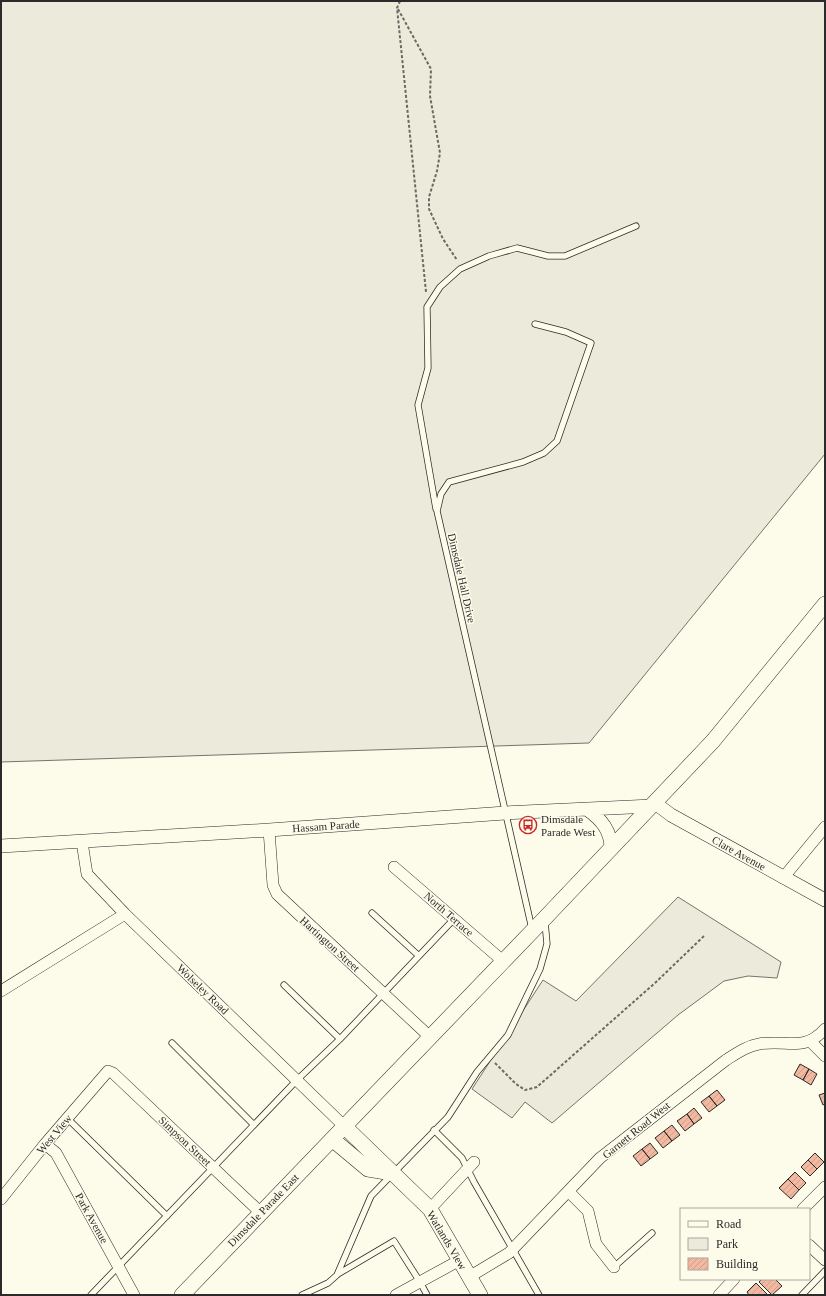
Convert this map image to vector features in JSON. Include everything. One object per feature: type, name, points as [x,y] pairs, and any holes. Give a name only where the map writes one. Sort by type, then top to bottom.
[{"type":"main road","points":[[344,1126],[533,932],[713,741],[825,604]]},
{"type":"main road","name":"Dimsdale Parade East","points":[[182,1295],[344,1126]]},
{"type":"main road","name":"Watlands View","points":[[344,1126],[430,1209],[480,1295]]},
{"type":"main road","points":[[332,1139],[368,1169],[392,1173]]},
{"type":"street","name":"Hassam Parade","points":[[1,846],[269,830],[505,813],[588,810],[653,804]]},
{"type":"street","name":"Clare Avenue","points":[[653,804],[783,878],[825,900]]},
{"type":"street","points":[[588,810],[595,815],[606,828],[610,836],[611,849]]},
{"type":"street","points":[[783,878],[825,827]]},
{"type":"street","name":"Hartington Street","points":[[269,830],[273,885],[277,894],[384,992],[430,1037]]},
{"type":"street","name":"Wolseley Road","points":[[82,842],[87,874],[125,914],[344,1126]]},
{"type":"street","name":"North Terrace","points":[[394,867],[504,962]]},
{"type":"street","points":[[1,991],[125,914]]},
{"type":"street","points":[[825,1029],[811,1042],[825,1056]]},
{"type":"street","name":"Garnett Road West","points":[[469,1277],[514,1249],[613,1147],[726,1060],[743,1049],[759,1044],[804,1044],[811,1042]]},
{"type":"street","name":"West View","points":[[1,1199],[45,1144],[108,1071]]},
{"type":"street","name":"Simpson Street","points":[[108,1071],[112,1073],[261,1213]]},
{"type":"street","name":"Park Avenue","points":[[45,1144],[56,1153],[134,1295]]},
{"type":"street","points":[[430,1209],[471,1165]]},
{"type":"street","points":[[804,1208],[825,1187]]},
{"type":"street","points":[[569,1192],[588,1211],[596,1244],[614,1267]]},
{"type":"street","points":[[810,1246],[825,1260]]},
{"type":"street","points":[[396,1295],[460,1260]]},
{"type":"street","points":[[719,1295],[733,1280]]},
{"type":"lane","points":[[427,308],[440,287],[460,269],[489,256],[517,248],[548,256],[565,256],[636,226]]},
{"type":"lane","name":"Dimsdale Hall Drive","points":[[427,308],[428,368],[418,405],[436,511],[533,932]]},
{"type":"lane","points":[[436,511],[441,494],[449,482],[524,462],[544,454],[556,441],[561,423],[591,343],[566,332],[535,324]]},
{"type":"lane","points":[[372,913],[419,956]]},
{"type":"lane","points":[[91,1295],[297,1080],[340,1039],[454,919]]},
{"type":"lane","points":[[338,1275],[371,1196],[448,1117],[489,1057],[508,1035],[540,969],[547,944],[544,919]]},
{"type":"lane","points":[[284,985],[340,1039]]},
{"type":"lane","points":[[172,1043],[254,1125]]},
{"type":"lane","points":[[67,1118],[167,1216]]},
{"type":"lane","points":[[434,1130],[471,1165],[539,1295]]},
{"type":"lane","points":[[614,1267],[652,1233]]},
{"type":"lane","points":[[302,1295],[328,1283],[338,1275],[394,1241],[427,1295]]},
{"type":"lane","points":[[802,1295],[825,1271]]},
{"type":"path","points":[[400,1],[397,8],[427,308]]},
{"type":"path","points":[[397,8],[431,69],[430,96],[440,153],[437,171],[428,197],[429,209],[443,239],[458,262]]},
{"type":"path","points":[[489,1057],[516,1084],[525,1090],[537,1088],[655,983],[704,936]]},
{"type":"green space","points":[[1,1],[825,1],[825,454],[589,743],[1,762]]},
{"type":"green space","points":[[678,897],[781,962],[777,978],[748,976],[724,981],[678,1015],[552,1123],[525,1102],[512,1118],[472,1089],[543,980],[576,1001]]},
{"type":"building","points":[[800,1064],[809,1069],[803,1080],[794,1075]]},
{"type":"building","points":[[809,1069],[817,1074],[811,1085],[803,1080]]},
{"type":"building","points":[[717,1090],[725,1100],[717,1106],[709,1096]]},
{"type":"building","points":[[825,1093],[825,1104],[823,1105],[819,1095]]},
{"type":"building","points":[[709,1096],[717,1106],[709,1112],[701,1102]]},
{"type":"building","points":[[694,1108],[702,1118],[694,1124],[687,1114]]},
{"type":"building","points":[[687,1114],[694,1124],[685,1131],[677,1121]]},
{"type":"building","points":[[672,1125],[680,1135],[672,1141],[664,1131]]},
{"type":"building","points":[[664,1131],[672,1141],[663,1148],[655,1138]]},
{"type":"building","points":[[650,1143],[658,1153],[650,1159],[642,1149]]},
{"type":"building","points":[[642,1149],[650,1159],[641,1166],[633,1156]]},
{"type":"building","points":[[815,1153],[824,1162],[817,1169],[808,1160]]},
{"type":"building","points":[[808,1160],[817,1169],[810,1176],[801,1167]]},
{"type":"building","points":[[795,1172],[806,1183],[799,1190],[788,1179]]},
{"type":"building","points":[[788,1179],[799,1190],[791,1199],[779,1188]]},
{"type":"building","points":[[761,1280],[776,1280],[782,1286],[772,1295],[759,1282]]},
{"type":"building","points":[[756,1283],[768,1295],[749,1295],[747,1292]]},
{"type":"place","name":"Dimsdale Parade West","points":[[528,825]]}]
